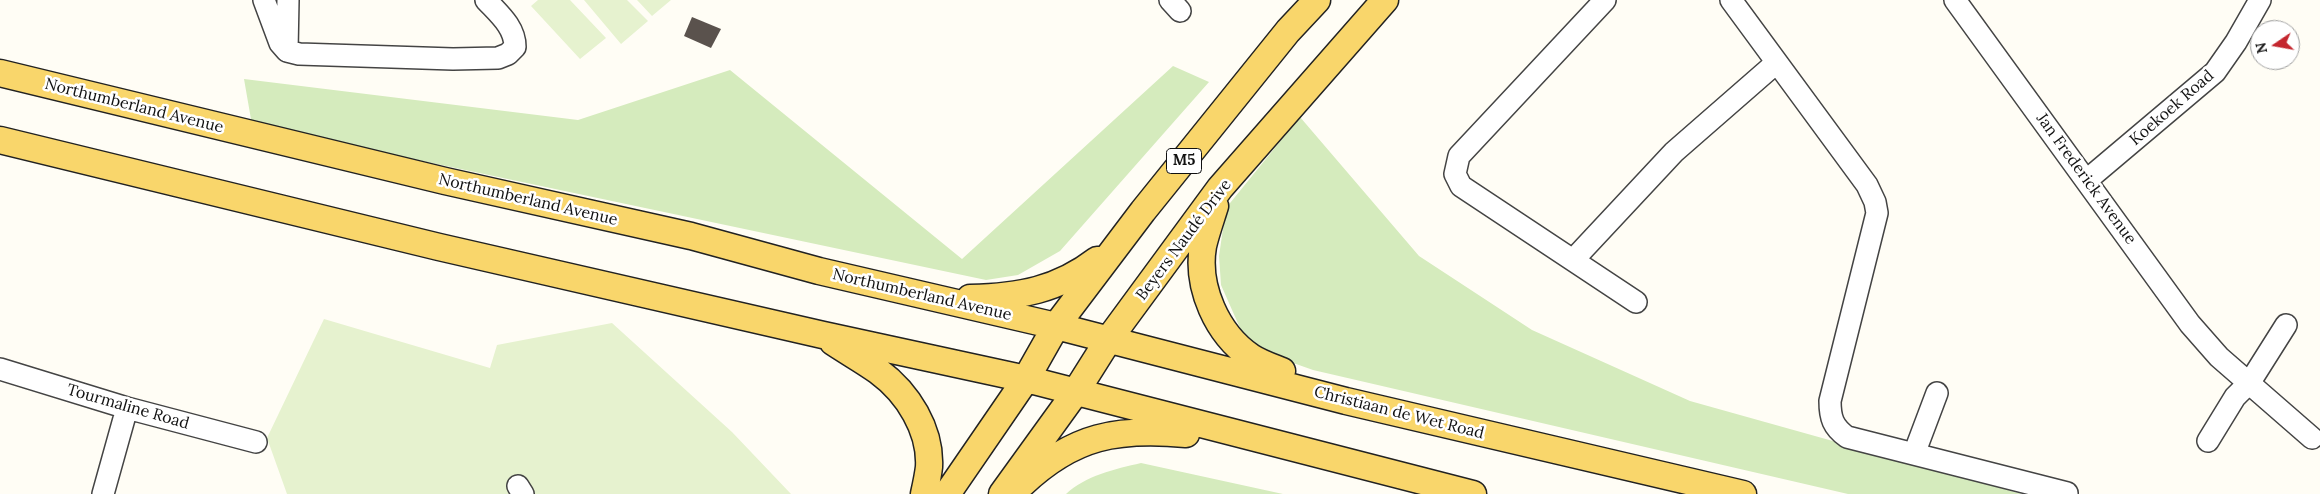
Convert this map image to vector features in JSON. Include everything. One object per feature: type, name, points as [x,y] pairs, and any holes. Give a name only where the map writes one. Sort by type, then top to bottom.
[{"type":"main road","name":"M5","points":[[947,494],[1026,379],[1056,326],[1119,243],[1288,31],[1317,0]]},
{"type":"main road","name":"Beyers Naudé Drive","points":[[1002,494],[1110,339],[1220,188],[1385,0]]},
{"type":"main road","name":"Northumberland Avenue","points":[[0,73],[435,179],[691,236],[924,297],[1056,326]]},
{"type":"main road","points":[[0,140],[440,247],[823,335],[1026,379],[1074,393],[1473,494]]},
{"type":"main road","points":[[1220,188],[1203,247],[1202,274],[1208,301],[1222,328],[1251,357],[1346,401]]},
{"type":"main road","points":[[924,297],[972,298],[1040,291],[1061,283],[1084,270],[1119,243]]},
{"type":"main road","name":"Christiaan de Wet Road","points":[[1056,326],[1346,401],[1743,494]]},
{"type":"main road","points":[[823,335],[879,372],[901,393],[914,411],[922,426],[928,446],[929,467],[924,494]]},
{"type":"main road","points":[[1011,494],[1053,457],[1084,442],[1112,434],[1150,431],[1269,442]]},
{"type":"street","points":[[264,0],[272,27],[280,43],[287,51],[309,54],[453,59],[498,58],[508,54],[515,47],[515,38],[507,23],[486,0]]},
{"type":"street","points":[[287,51],[288,0]]},
{"type":"street","points":[[1605,0],[1459,156],[1455,166],[1455,174],[1461,186],[1574,259],[1636,302]]},
{"type":"street","points":[[1731,0],[1866,185],[1876,207],[1874,222],[1830,401],[1832,421],[1837,430],[1846,437],[2067,493]]},
{"type":"street","name":"Jan Frederick Avenue","points":[[1955,0],[2190,324],[2219,357],[2250,382],[2312,438]]},
{"type":"street","name":"Koekoek Road","points":[[2087,180],[2215,72],[2236,42],[2260,0]]},
{"type":"street","points":[[1574,259],[1674,152],[1776,63]]},
{"type":"street","points":[[2208,441],[2235,397],[2250,382],[2286,325]]},
{"type":"street","name":"Tourmaline Road","points":[[0,369],[127,408],[256,442]]},
{"type":"street","points":[[1914,454],[1937,393]]},
{"type":"street","points":[[102,494],[127,408]]},
{"type":"green space","points":[[538,0],[570,0],[606,38],[580,59],[531,6]]},
{"type":"green space","points":[[584,0],[627,0],[648,21],[621,44]]},
{"type":"green space","points":[[637,0],[671,0],[652,16]]},
{"type":"green space","points":[[1173,66],[1209,82],[1060,251],[1018,275],[986,280],[252,125],[244,79],[578,120],[730,70],[962,259]]},
{"type":"green space","points":[[1300,117],[1419,256],[1532,330],[1690,401],[2022,494],[1848,494],[1313,370],[1282,359],[1244,337],[1221,285],[1219,256],[1226,208]]},
{"type":"green space","points":[[324,319],[490,368],[497,345],[612,323],[732,432],[791,494],[287,494],[267,438]]},
{"type":"green space","points":[[1141,463],[1283,494],[1066,494],[1091,478]]},
{"type":"building","points":[[692,17],[721,29],[711,48],[684,36]]}]
